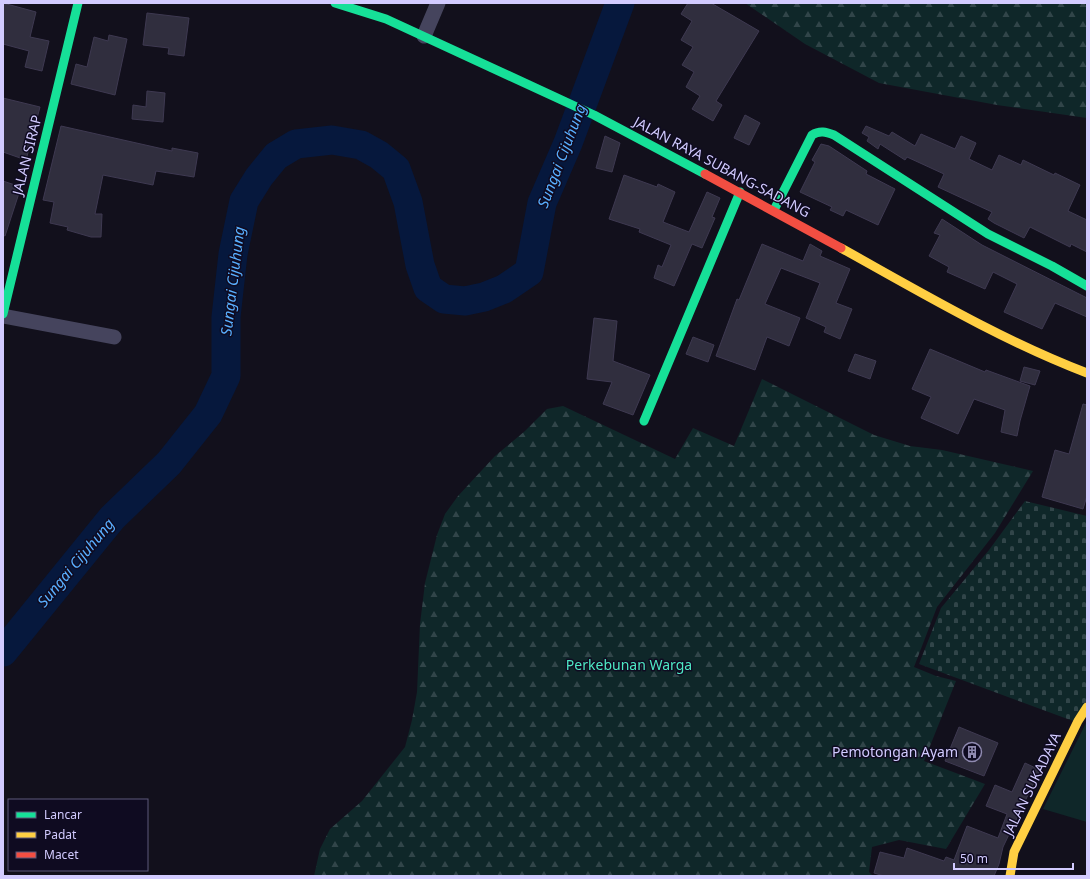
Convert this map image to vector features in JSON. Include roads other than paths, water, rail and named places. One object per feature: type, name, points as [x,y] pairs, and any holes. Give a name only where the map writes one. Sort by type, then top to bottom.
[{"type":"street","name":"JALAN SIRAP","points":[[3,315],[78,3]]},
{"type":"street","name":"JALAN RAYA SUBANG-SADANG","points":[[335,3],[386,19],[594,115],[774,210],[963,316],[1044,356],[1087,373]]},
{"type":"street","points":[[424,36],[438,3]]},
{"type":"street","points":[[774,210],[807,143],[817,132],[825,132],[834,135],[988,234],[1052,266],[1087,286]]},
{"type":"street","points":[[644,421],[740,192]]},
{"type":"street","points":[[3,315],[114,337]]},
{"type":"street","name":"JALAN SUKADAYA","points":[[1010,876],[1014,852],[1078,721],[1087,707]]},
{"type":"waterway","name":"Sungai Cijuhung","points":[[3,652],[112,518],[169,463],[208,414],[226,376],[226,317],[233,254],[244,201],[259,177],[276,156],[296,144],[332,140],[361,145],[379,155],[396,169],[408,202],[420,265],[428,288],[444,299],[465,301],[484,297],[504,289],[529,272],[542,203],[568,143],[620,3]]},
{"type":"place","name":"Pemotongan Ayam","points":[[972,752]]},
{"type":"park label","name":"Perkebunan Warga","points":[[629,665]]}]
